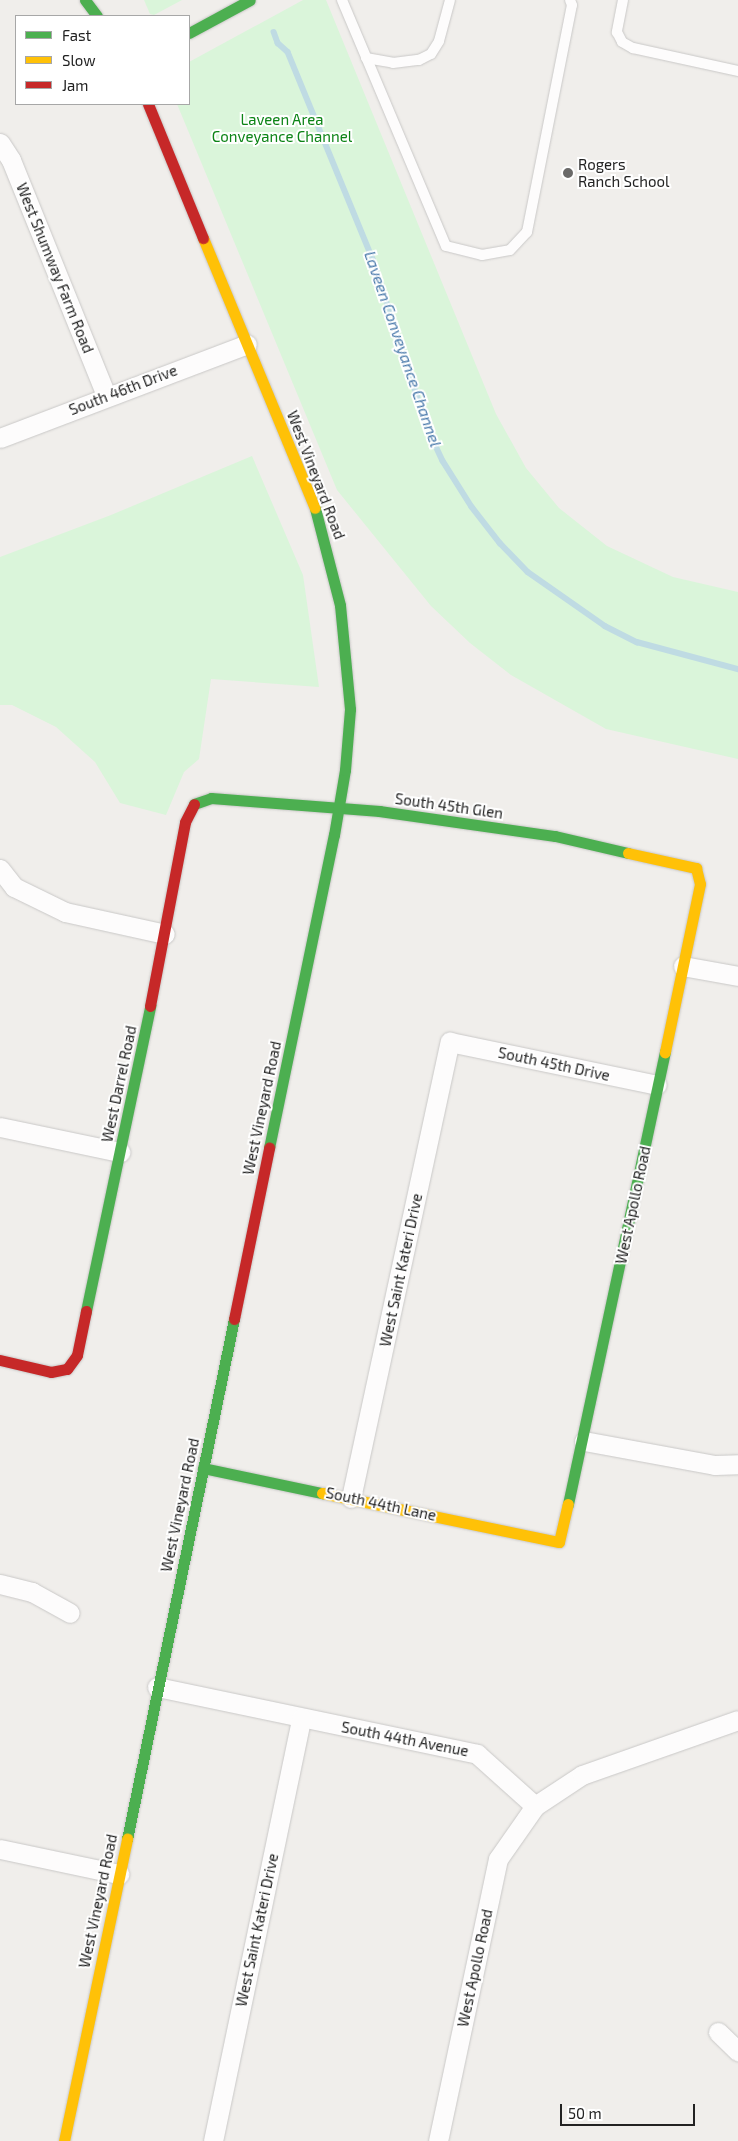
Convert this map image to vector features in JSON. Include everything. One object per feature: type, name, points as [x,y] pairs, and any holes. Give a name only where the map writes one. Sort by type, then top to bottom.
[{"type":"street","points":[[85,0],[96,15]]},
{"type":"street","points":[[190,33],[248,2]]},
{"type":"street","name":"West Vineyard Road","points":[[64,2141],[156,1687],[339,808],[350,709],[346,642],[334,569],[304,478],[148,105]]},
{"type":"street","name":"West Shumway Farm Road","points":[[0,143],[11,160],[106,395]]},
{"type":"street","name":"South 46th Drive","points":[[0,438],[106,395],[247,344]]},
{"type":"street","name":"South 45th Glen","points":[[194,804],[211,798],[339,808],[555,836],[696,868]]},
{"type":"street","name":"West Darrel Road","points":[[0,1360],[51,1372],[68,1369],[77,1355],[165,934],[185,822],[194,804]]},
{"type":"street","points":[[0,868],[14,887],[65,912],[165,934]]},
{"type":"street","name":"West Apollo Road","points":[[558,1542],[584,1441],[700,884],[696,868]]},
{"type":"street","points":[[683,966],[738,976]]},
{"type":"street","name":"South 45th Drive","points":[[450,1042],[657,1085]]},
{"type":"street","name":"West Saint Kateri Drive","points":[[351,1498],[450,1042]]},
{"type":"street","points":[[0,1127],[120,1152]]},
{"type":"street","points":[[584,1441],[716,1465],[738,1464]]},
{"type":"street","name":"South 44th Lane","points":[[203,1468],[558,1542]]},
{"type":"street","points":[[0,1584],[32,1592],[70,1613]]},
{"type":"street","name":"South 44th Avenue","points":[[156,1687],[477,1754],[535,1806]]},
{"type":"street","name":"West Saint Kateri Drive","points":[[213,2141],[301,1718]]},
{"type":"street","points":[[535,1806],[582,1775],[738,1720]]},
{"type":"street","name":"West Apollo Road","points":[[438,2141],[498,1859],[535,1806]]},
{"type":"street","points":[[0,1849],[119,1874]]},
{"type":"street","points":[[718,2032],[738,2051]]},
{"type":"lane","points":[[342,0],[446,246],[482,255],[510,250],[527,232],[572,5],[570,0]]},
{"type":"lane","points":[[366,58],[393,63],[418,60],[431,54],[439,41],[450,0]]},
{"type":"lane","points":[[623,0],[617,32],[622,42],[633,48],[738,70]]},
{"type":"green space","points":[[144,0],[182,0],[154,15],[150,14]]},
{"type":"green space","name":"Laveen Area Conveyance Channel","points":[[303,0],[326,0],[496,414],[526,468],[559,508],[607,546],[673,577],[738,592],[738,759],[606,729],[511,675],[470,643],[431,606],[337,490],[177,105],[190,105],[190,61]]},
{"type":"green space","points":[[252,456],[303,575],[319,687],[211,679],[199,759],[184,772],[166,815],[120,803],[95,762],[56,727],[12,705],[0,705],[0,557],[111,515]]},
{"type":"waterway","name":"Laveen Conveyance Channel","points":[[274,32],[278,43],[288,52],[373,259],[428,429],[443,461],[472,507],[500,543],[528,572],[605,626],[637,642],[738,669]]},
{"type":"traffic: fast","points":[[85,0],[96,15]]},
{"type":"traffic: fast","points":[[190,32],[250,0]]},
{"type":"traffic: fast","points":[[269,1148],[334,835],[345,770],[350,709],[340,605],[315,508]]},
{"type":"traffic: fast","points":[[194,804],[211,798],[379,811],[555,836],[628,853]]},
{"type":"traffic: fast","points":[[86,1311],[150,1006]]},
{"type":"traffic: fast","points":[[568,1504],[665,1052]]},
{"type":"traffic: fast","points":[[127,1839],[234,1319]]},
{"type":"traffic: fast","points":[[203,1468],[322,1493]]},
{"type":"traffic: slow","points":[[203,238],[315,508]]},
{"type":"traffic: slow","points":[[628,853],[696,868],[700,884],[665,1052]]},
{"type":"traffic: slow","points":[[322,1493],[559,1542],[568,1504]]},
{"type":"traffic: slow","points":[[64,2141],[127,1839]]},
{"type":"traffic: jam","points":[[148,105],[203,238]]},
{"type":"traffic: jam","points":[[150,1006],[185,822],[194,804]]},
{"type":"traffic: jam","points":[[234,1319],[269,1148]]},
{"type":"traffic: jam","points":[[0,1360],[51,1372],[67,1369],[77,1355],[86,1311]]},
{"type":"place","name":"Rogers Ranch School","points":[[568,173]]}]
